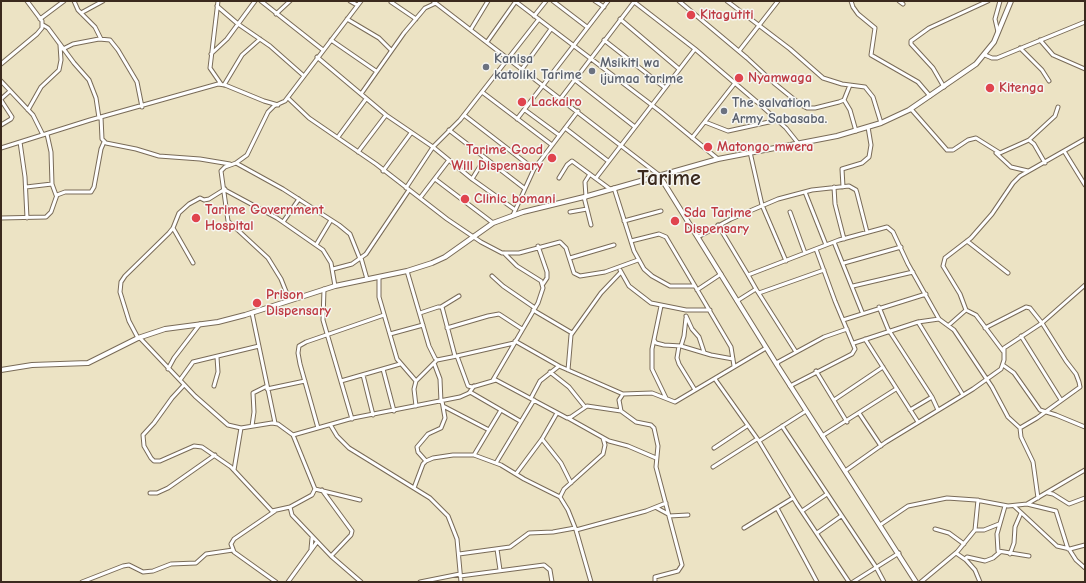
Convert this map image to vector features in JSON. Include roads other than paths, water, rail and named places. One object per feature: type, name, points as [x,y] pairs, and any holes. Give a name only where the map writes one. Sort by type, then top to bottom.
[{"type":"main road","points":[[1,370],[32,365],[88,362],[139,338],[166,329],[218,322],[252,313],[289,299],[324,289],[407,271],[446,258],[493,223],[513,215],[585,197],[718,159],[868,128],[911,109],[976,64],[985,54],[998,34],[1011,1]]},
{"type":"main road","points":[[659,175],[766,348],[899,553],[916,582]]},
{"type":"street","points":[[27,1],[43,25],[48,28],[89,80],[96,98],[104,142],[101,149],[93,190],[86,193],[65,192],[56,195]]},
{"type":"street","points":[[40,19],[64,1]]},
{"type":"street","points":[[74,1],[81,13],[95,27],[101,39]]},
{"type":"street","points":[[81,13],[103,1]]},
{"type":"street","points":[[218,1],[210,68],[223,84],[264,101],[278,105]]},
{"type":"street","points":[[211,54],[221,46],[255,1]]},
{"type":"street","points":[[261,1],[323,50]]},
{"type":"street","points":[[276,14],[290,1]]},
{"type":"street","points":[[350,1],[357,5]]},
{"type":"street","points":[[289,299],[281,279],[268,258],[228,221],[225,212],[225,189],[221,171],[225,167],[236,163],[247,155],[268,112],[288,98],[317,57],[361,1]]},
{"type":"street","points":[[471,29],[488,1]]},
{"type":"street","points":[[487,42],[516,1],[572,46],[651,105],[718,159]]},
{"type":"street","points":[[534,16],[546,1]]},
{"type":"street","points":[[553,1],[587,27]]},
{"type":"street","points":[[595,1],[604,7]]},
{"type":"street","points":[[517,119],[608,1]]},
{"type":"street","points":[[561,98],[634,1],[694,49],[778,120],[798,143]]},
{"type":"street","points":[[679,1],[801,105],[815,108],[844,100]]},
{"type":"street","points":[[727,1],[790,49],[823,78],[842,84],[861,85],[869,91],[881,123]]},
{"type":"street","points":[[739,51],[778,1]]},
{"type":"street","points":[[852,1],[853,7],[858,14],[875,28],[871,55],[918,82],[930,97]]},
{"type":"street","points":[[899,1],[903,4]]},
{"type":"street","points":[[944,87],[933,68],[910,44],[910,41],[929,28],[988,1]]},
{"type":"street","points":[[998,34],[995,19],[1000,1]]},
{"type":"street","points":[[391,2],[416,19]]},
{"type":"street","points":[[361,94],[391,50],[425,8],[434,2],[621,144],[659,175]]},
{"type":"street","points":[[217,6],[238,24],[260,39],[304,76]]},
{"type":"street","points":[[347,19],[379,38],[391,50]]},
{"type":"street","points":[[333,269],[352,264],[374,244],[433,147],[464,115],[539,19]]},
{"type":"street","points":[[620,19],[679,69]]},
{"type":"street","points":[[985,54],[996,58],[1085,22]]},
{"type":"street","points":[[1,64],[37,34],[43,25]]},
{"type":"street","points":[[522,69],[551,29]]},
{"type":"street","points":[[64,49],[73,44],[101,39],[110,40],[118,50],[138,85],[142,107]]},
{"type":"street","points":[[1,148],[100,117],[142,107],[223,84],[242,55],[260,39]]},
{"type":"street","points":[[331,40],[376,71]]},
{"type":"street","points":[[604,40],[664,87]]},
{"type":"street","points":[[1040,40],[1054,55],[1085,69]]},
{"type":"street","points":[[28,110],[41,87],[59,70],[61,60],[60,45]]},
{"type":"street","points":[[1020,48],[1042,70],[1049,81]]},
{"type":"street","points":[[596,178],[694,49]]},
{"type":"street","points":[[317,57],[386,115],[433,147],[472,179],[514,209]]},
{"type":"street","points":[[575,80],[635,127]]},
{"type":"street","points":[[1,81],[28,110],[45,134],[51,152],[52,184],[56,195],[49,216],[1,218]]},
{"type":"street","points":[[692,138],[735,84]]},
{"type":"street","points":[[844,100],[850,85]]},
{"type":"street","points":[[1,125],[11,119],[12,116],[1,100],[10,91]]},
{"type":"street","points":[[482,92],[552,146]]},
{"type":"street","points":[[288,98],[310,118],[488,246],[504,253],[519,253],[538,246],[560,242],[563,243],[570,258],[574,273],[580,276],[605,272],[638,260]]},
{"type":"street","points":[[338,137],[366,99]]},
{"type":"street","points":[[844,100],[850,110],[856,131]]},
{"type":"street","points":[[995,152],[1002,153],[1028,140],[1053,118],[1058,107]]},
{"type":"street","points":[[911,109],[947,150],[956,148],[973,138],[984,142],[1011,167],[1028,172]]},
{"type":"street","points":[[525,110],[559,136]]},
{"type":"street","points":[[513,215],[514,209],[534,169],[578,112]]},
{"type":"street","points":[[358,152],[386,115]]},
{"type":"street","points":[[464,115],[534,169]]},
{"type":"street","points":[[705,122],[728,131],[778,120]]},
{"type":"street","points":[[565,128],[608,161]]},
{"type":"street","points":[[843,187],[842,169],[862,163],[869,157],[871,145],[868,128]]},
{"type":"street","points":[[449,130],[524,188]]},
{"type":"street","points":[[383,171],[411,133]]},
{"type":"street","points":[[1028,140],[1034,144],[1045,163]]},
{"type":"street","points":[[1003,350],[976,315],[966,310],[960,294],[943,266],[943,263],[945,258],[967,241],[992,214],[1014,183],[1028,172],[1085,140]]},
{"type":"street","points":[[20,142],[26,187],[27,218]]},
{"type":"street","points":[[104,142],[159,156],[200,159],[231,165]]},
{"type":"street","points":[[1064,151],[1085,185]]},
{"type":"street","points":[[750,152],[762,205],[786,260]]},
{"type":"street","points":[[472,179],[485,158]]},
{"type":"street","points":[[420,198],[449,160]]},
{"type":"street","points":[[559,178],[566,165],[572,161],[612,189],[638,260],[652,276],[670,286],[696,288],[721,274]]},
{"type":"street","points":[[236,163],[299,199],[350,234],[367,279]]},
{"type":"street","points":[[590,174],[585,182],[585,197],[591,225]]},
{"type":"street","points":[[435,179],[493,223]]},
{"type":"street","points":[[26,187],[52,184]]},
{"type":"street","points":[[698,237],[718,225],[762,205],[805,192],[849,186],[856,190],[867,232]]},
{"type":"street","points":[[834,187],[835,204],[844,239]]},
{"type":"street","points":[[225,189],[283,222],[316,245],[328,257],[333,269],[335,286]]},
{"type":"street","points":[[225,189],[210,199],[204,200],[200,198],[189,204],[179,213],[174,228],[130,269],[122,282],[120,292],[129,321],[139,338],[168,369],[228,425],[241,428],[276,423]]},
{"type":"street","points":[[805,192],[826,245]]},
{"type":"street","points":[[283,222],[299,199]]},
{"type":"street","points":[[570,212],[587,209]]},
{"type":"street","points":[[624,221],[661,211]]},
{"type":"street","points":[[790,212],[805,253]]},
{"type":"street","points":[[316,245],[331,220]]},
{"type":"street","points":[[718,225],[780,330],[796,352]]},
{"type":"street","points":[[748,275],[834,242],[887,227],[893,232],[939,319],[949,325],[964,344],[987,379],[1008,417],[1020,428],[1021,438],[1033,462],[1038,498]]},
{"type":"street","points":[[174,228],[193,263]]},
{"type":"street","points":[[630,241],[654,235],[663,235],[710,310],[731,347],[734,366]]},
{"type":"street","points":[[967,241],[1008,273]]},
{"type":"street","points":[[834,242],[844,263],[862,312]]},
{"type":"street","points":[[570,258],[614,245]]},
{"type":"street","points":[[493,380],[534,309],[540,297],[542,284],[547,278],[548,272],[538,246]]},
{"type":"street","points":[[844,263],[901,247]]},
{"type":"street","points":[[790,386],[816,371],[852,354],[856,349],[843,320],[816,249]]},
{"type":"street","points":[[504,253],[508,259],[537,278],[542,284]]},
{"type":"street","points":[[618,267],[629,286],[637,294],[651,303],[686,310],[710,310]]},
{"type":"street","points":[[759,293],[824,270]]},
{"type":"street","points":[[407,271],[412,294],[420,313],[431,352],[437,360]]},
{"type":"street","points":[[568,370],[569,344],[572,333],[601,293],[621,272]]},
{"type":"street","points":[[853,286],[913,272]]},
{"type":"street","points":[[492,276],[534,309],[572,333]]},
{"type":"street","points":[[378,277],[379,297],[397,359],[416,380]]},
{"type":"street","points":[[1003,366],[1003,350],[1007,345],[1042,322],[1085,284]]},
{"type":"street","points":[[324,289],[323,320],[352,419]]},
{"type":"street","points":[[737,301],[756,289]]},
{"type":"street","points":[[843,320],[862,312],[926,294]]},
{"type":"street","points":[[420,313],[441,307],[459,296]]},
{"type":"street","points":[[661,306],[654,340],[652,369],[666,399]]},
{"type":"street","points":[[441,307],[456,356],[468,386],[474,386],[493,380],[512,387],[603,438],[617,444],[628,446],[656,458]]},
{"type":"street","points":[[879,307],[889,331],[935,401],[938,410]]},
{"type":"street","points":[[985,328],[1026,307],[1035,312],[1079,382],[1079,389],[1020,428]]},
{"type":"street","points":[[686,310],[685,332],[677,358],[695,390]]},
{"type":"street","points":[[949,325],[966,310]]},
{"type":"street","points":[[252,313],[267,388],[276,423],[293,435],[315,488],[312,495],[290,507],[275,511],[234,539],[231,544],[233,550],[276,582]]},
{"type":"street","points":[[447,328],[499,314],[522,329]]},
{"type":"street","points":[[318,428],[304,381],[298,353],[300,346],[306,342],[384,315]]},
{"type":"street","points":[[686,316],[692,329],[699,337],[704,352]]},
{"type":"street","points":[[854,343],[918,322],[939,319]]},
{"type":"street","points":[[918,322],[963,395]]},
{"type":"street","points":[[168,369],[174,358],[200,324]]},
{"type":"street","points":[[390,334],[423,325]]},
{"type":"street","points":[[777,365],[778,362],[824,337],[847,329]]},
{"type":"street","points":[[1021,336],[1061,400]]},
{"type":"street","points":[[865,339],[918,422]]},
{"type":"street","points":[[654,340],[656,343],[664,345],[680,346],[733,359]]},
{"type":"street","points":[[416,406],[414,389],[416,380],[437,360],[514,342],[559,366],[623,394],[652,393],[675,402],[766,348]]},
{"type":"street","points":[[180,380],[193,362],[259,346]]},
{"type":"street","points":[[214,386],[218,372],[217,357]]},
{"type":"street","points":[[426,461],[418,452],[417,447],[428,434],[441,428],[445,418],[440,379],[434,363]]},
{"type":"street","points":[[341,381],[400,364]]},
{"type":"street","points":[[496,463],[532,399],[536,387],[550,372],[559,366]]},
{"type":"street","points":[[845,471],[918,422],[963,395],[1003,366]]},
{"type":"street","points":[[1003,366],[1014,372],[1040,410],[1056,414],[1085,427]]},
{"type":"street","points":[[834,400],[883,367]]},
{"type":"street","points":[[383,369],[394,411]]},
{"type":"street","points":[[816,371],[847,422]]},
{"type":"street","points":[[550,372],[569,387],[584,407]]},
{"type":"street","points":[[362,375],[373,415]]},
{"type":"street","points":[[715,378],[758,440],[802,511],[850,582]]},
{"type":"street","points":[[252,426],[254,412],[253,393],[267,388],[304,381]]},
{"type":"street","points":[[184,384],[143,435],[144,446],[154,461],[160,461],[194,446],[202,447],[234,470],[272,510],[275,511]]},
{"type":"street","points":[[293,435],[331,426],[352,419],[460,397],[470,392],[474,386]]},
{"type":"street","points":[[822,436],[847,422],[874,401],[896,389]]},
{"type":"street","points":[[470,392],[520,421]]},
{"type":"street","points":[[621,411],[619,400],[623,394]]},
{"type":"street","points":[[910,410],[932,397]]},
{"type":"street","points":[[935,401],[944,406]]},
{"type":"street","points":[[444,406],[489,430]]},
{"type":"street","points":[[568,418],[572,417],[584,407],[594,406],[621,411],[636,422],[652,426],[658,446],[656,467],[682,568],[656,577],[655,582]]},
{"type":"street","points":[[474,455],[501,410]]},
{"type":"street","points":[[713,467],[806,411]]},
{"type":"street","points":[[516,474],[542,439],[557,413]]},
{"type":"street","points":[[859,413],[881,446]]},
{"type":"street","points":[[331,426],[337,436],[349,448],[430,498],[448,516],[457,540],[461,582]]},
{"type":"street","points":[[714,448],[747,426]]},
{"type":"street","points":[[782,426],[876,566],[884,582]]},
{"type":"street","points":[[234,470],[241,428]]},
{"type":"street","points":[[560,498],[564,489],[602,454],[605,445],[603,438]]},
{"type":"street","points":[[542,439],[561,463],[571,483]]},
{"type":"street","points":[[150,493],[157,493],[168,488],[214,455]]},
{"type":"street","points":[[426,461],[452,455],[474,455],[496,463],[560,498],[576,529],[591,582]]},
{"type":"street","points":[[414,488],[426,461]]},
{"type":"street","points":[[1028,504],[1085,470]]},
{"type":"street","points":[[315,488],[360,500]]},
{"type":"street","points":[[322,490],[352,533],[331,556]]},
{"type":"street","points":[[1046,493],[1053,494],[1069,504],[1085,499]]},
{"type":"street","points":[[802,511],[827,494]]},
{"type":"street","points":[[744,528],[794,498]]},
{"type":"street","points":[[880,525],[899,511],[915,504],[947,498],[978,500],[1005,506],[1028,504],[1056,511],[1068,549],[1076,560],[1085,568]]},
{"type":"street","points":[[921,582],[956,553],[975,530],[978,517],[978,500]]},
{"type":"street","points":[[459,554],[510,547],[529,533],[576,529],[657,508],[666,503]]},
{"type":"street","points":[[1000,552],[997,550],[999,524],[1005,506]]},
{"type":"street","points":[[1014,506],[1057,546],[1068,549],[1085,545]]},
{"type":"street","points":[[290,507],[292,515],[312,538],[361,582]]},
{"type":"street","points":[[657,508],[669,515],[688,515]]},
{"type":"street","points":[[777,508],[817,582]]},
{"type":"street","points":[[1010,554],[1014,542],[1015,527],[1021,513]]},
{"type":"street","points":[[817,533],[841,516]]},
{"type":"street","points":[[975,530],[984,530],[999,524]]},
{"type":"street","points":[[935,529],[948,533],[964,544]]},
{"type":"street","points":[[311,549],[312,538]]},
{"type":"street","points":[[288,582],[317,542]]},
{"type":"street","points":[[497,549],[500,570]]},
{"type":"street","points":[[82,582],[123,566],[132,567],[143,572],[154,571],[171,564],[196,563],[206,554],[233,550]]},
{"type":"street","points":[[965,559],[968,557],[985,561],[1000,552],[1029,556]]},
{"type":"street","points":[[853,582],[876,566],[899,553]]},
{"type":"street","points":[[956,553],[965,559],[977,573],[980,582]]},
{"type":"street","points":[[420,582],[460,575],[544,565],[550,570],[552,582]]},
{"type":"place","name":"Kitagutiti","points":[[691,15]]},
{"type":"place","name":"Kanisa katoliki Tarime","points":[[486,67]]},
{"type":"place","name":"Msikiti wa ijumaa tarime","points":[[592,71]]},
{"type":"place","name":"Nyamwaga","points":[[739,78]]},
{"type":"place","name":"Kitenga","points":[[990,88]]},
{"type":"place","name":"Lackairo","points":[[522,102]]},
{"type":"place","name":"The salvation Army Sabasaba.","points":[[724,111]]},
{"type":"place","name":"Matongo mwera","points":[[708,147]]},
{"type":"place","name":"Tarime Good Will Dispensary","points":[[552,158]]},
{"type":"place","name":"Clinic bomani","points":[[465,199]]},
{"type":"place","name":"Tarime Government Hospital","points":[[196,218]]},
{"type":"place","name":"Sda Tarime Dispensary","points":[[675,221]]},
{"type":"place","name":"Prison Dispensary","points":[[257,303]]},
{"type":"district","name":"Tarime","points":[[669,179]]}]
